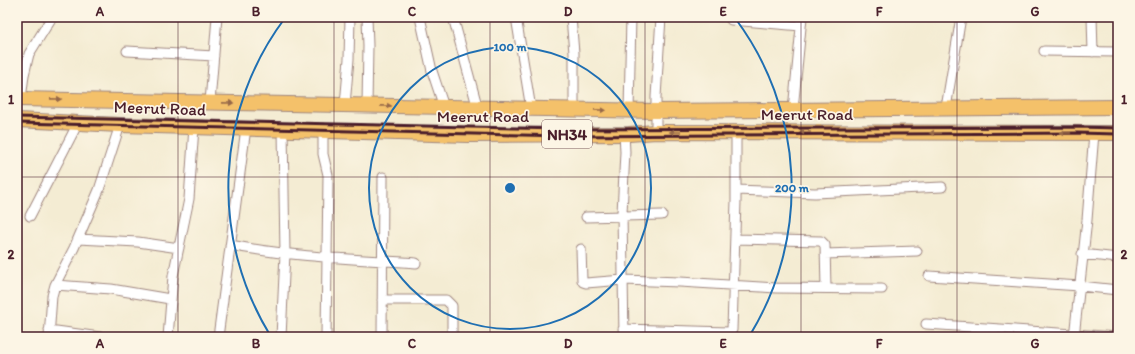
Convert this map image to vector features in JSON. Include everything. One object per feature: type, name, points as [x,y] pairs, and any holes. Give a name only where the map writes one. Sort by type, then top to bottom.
[{"type":"highway","name":"Meerut Road","points":[[19,99],[628,111],[1118,107]]},
{"type":"highway","name":"Meerut Road","points":[[17,120],[120,125],[468,135],[656,132],[1118,133]]},
{"type":"street","points":[[19,99],[26,62],[52,17]]},
{"type":"street","points":[[210,102],[217,17]]},
{"type":"street","points":[[345,105],[349,59],[350,17]]},
{"type":"street","points":[[367,17],[367,106]]},
{"type":"street","points":[[420,17],[432,71],[444,107]]},
{"type":"street","points":[[453,17],[478,108]]},
{"type":"street","points":[[516,17],[531,109]]},
{"type":"street","points":[[571,17],[574,53],[574,110]]},
{"type":"street","points":[[628,111],[631,17]]},
{"type":"street","points":[[656,132],[661,17]]},
{"type":"street","points":[[946,108],[960,17]]},
{"type":"street","points":[[1092,17],[1093,52]]},
{"type":"street","points":[[731,20],[802,21],[793,110]]},
{"type":"street","points":[[1044,50],[1118,52]]},
{"type":"street","points":[[127,51],[214,56]]},
{"type":"street","points":[[30,216],[78,123]]},
{"type":"street","points":[[100,337],[49,334],[52,296],[55,285],[78,239],[101,184],[120,125]]},
{"type":"street","points":[[168,337],[173,276],[189,199],[194,127]]},
{"type":"street","points":[[218,337],[246,128]]},
{"type":"street","points":[[280,337],[285,254],[283,129]]},
{"type":"street","points":[[323,131],[323,154],[328,175],[326,337]]},
{"type":"street","points":[[624,133],[625,152],[622,216],[623,333],[729,332],[732,330],[736,132]]},
{"type":"street","points":[[1075,335],[1094,133]]},
{"type":"street","points":[[382,337],[383,177]]},
{"type":"street","points":[[736,190],[815,194],[942,187]]},
{"type":"street","points":[[586,217],[662,215]]},
{"type":"street","points":[[78,239],[138,242],[179,248]]},
{"type":"street","points":[[735,239],[822,241],[825,245],[826,288]]},
{"type":"street","points":[[230,246],[258,251],[327,258],[416,263]]},
{"type":"street","points":[[581,249],[583,282],[586,283],[623,280],[776,288],[882,289]]},
{"type":"street","points":[[825,254],[918,251]]},
{"type":"street","points":[[1082,254],[1118,258]]},
{"type":"street","points":[[929,276],[1118,290]]},
{"type":"street","points":[[55,285],[111,289],[170,299]]},
{"type":"street","points":[[382,300],[446,300],[452,306],[452,337]]},
{"type":"street","points":[[926,324],[1118,337]]},
{"type":"railway","points":[[17,117],[561,129],[1118,128]]},
{"type":"railway","points":[[17,123],[561,136],[1118,134]]}]
